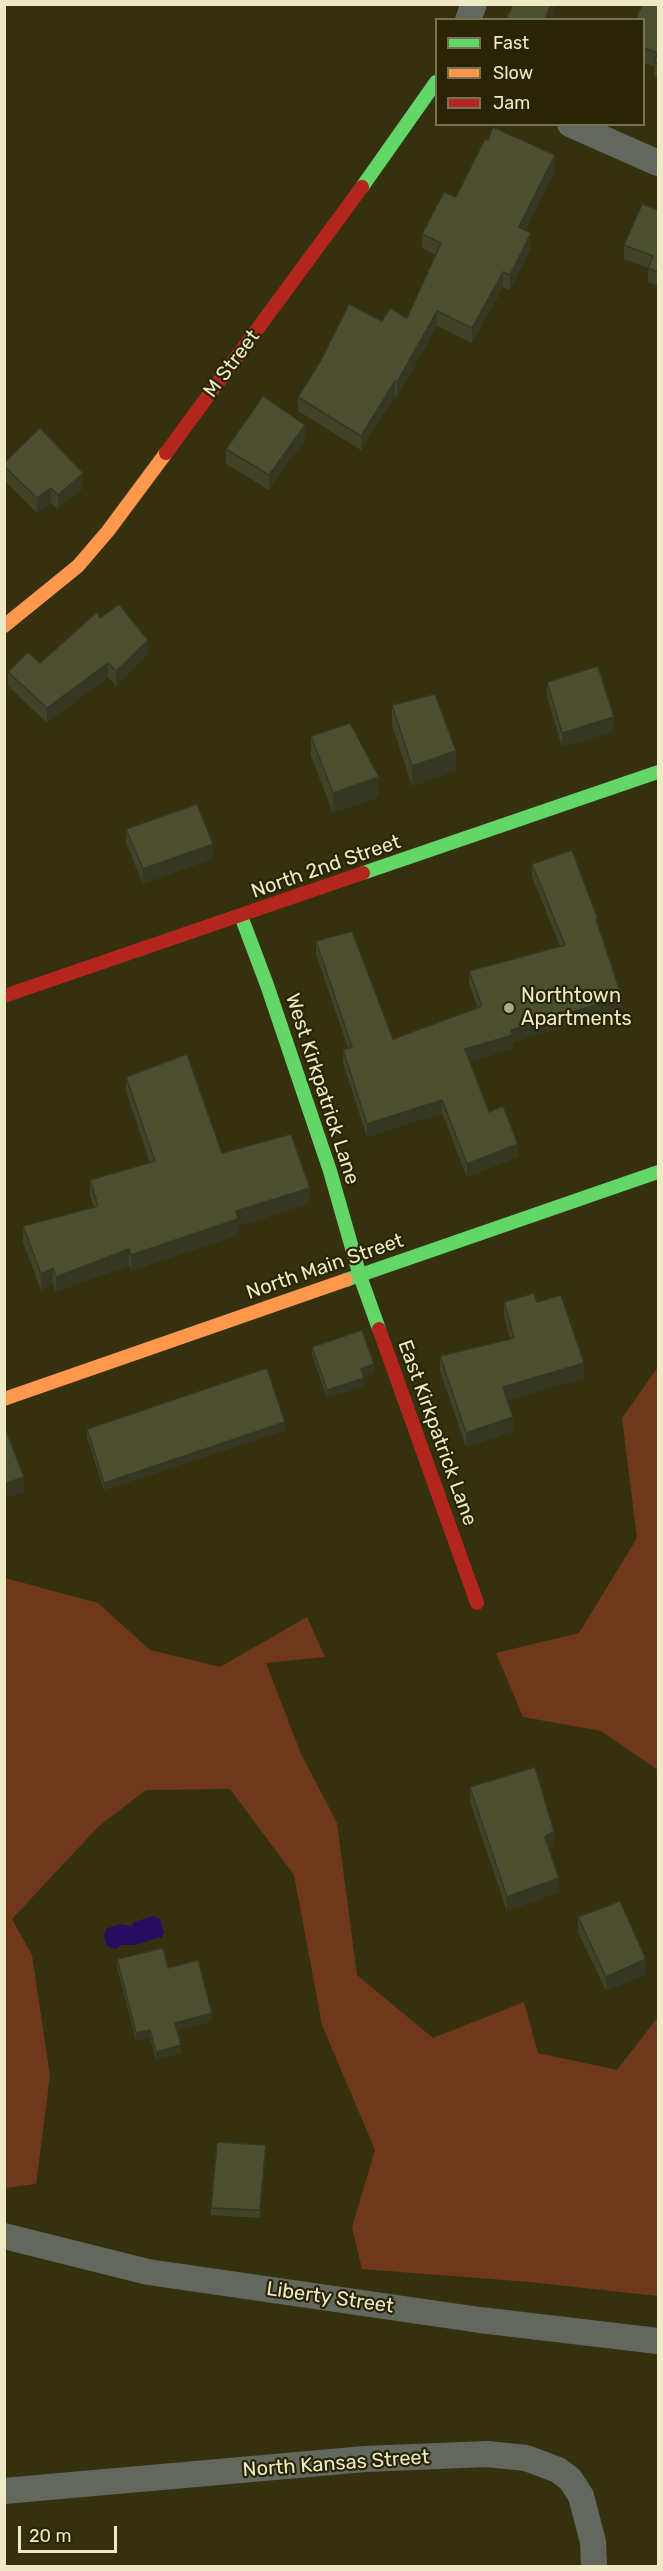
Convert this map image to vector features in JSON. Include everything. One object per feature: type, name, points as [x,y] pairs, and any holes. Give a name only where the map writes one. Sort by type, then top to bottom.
[{"type":"street","name":"M Street","points":[[4,626],[78,566],[108,531],[374,173],[435,83]]},
{"type":"street","points":[[575,126],[658,163]]},
{"type":"street","name":"North 2nd Street","points":[[4,996],[658,772]]},
{"type":"street","name":"West Kirkpatrick Lane","points":[[241,916],[326,1160],[360,1276]]},
{"type":"street","name":"North Main Street","points":[[4,1399],[658,1172]]},
{"type":"street","name":"East Kirkpatrick Lane","points":[[360,1276],[477,1603]]},
{"type":"street","name":"Liberty Street","points":[[4,2236],[148,2272],[480,2320],[658,2341]]},
{"type":"street","name":"North Kansas Street","points":[[4,2491],[365,2459],[487,2454],[526,2458],[545,2464],[570,2479],[581,2496],[593,2542],[594,2566]]},
{"type":"shaded area","points":[[658,1367],[658,1770],[601,1731],[523,1717],[496,1653],[579,1633],[637,1538],[622,1418]]},
{"type":"shaded area","points":[[5,1578],[98,1603],[150,1650],[220,1667],[307,1617],[325,1657],[266,1663],[301,1754],[337,1823],[357,1975],[433,2038],[524,2002],[538,2053],[617,2070],[658,2017],[658,2296],[529,2282],[362,2269],[352,2227],[375,2150],[322,2025],[294,1875],[230,1789],[146,1790],[99,1826],[12,1919],[32,1955],[50,2076],[36,2184],[5,2188]]},
{"type":"shaded area","points":[[154,1916],[160,1919],[164,1933],[161,1938],[135,1945],[121,1945],[116,1949],[106,1945],[104,1935],[106,1929],[120,1924],[131,1926],[134,1922]]},
{"type":"building","points":[[513,4],[551,4],[546,18],[507,18]]},
{"type":"building","points":[[642,4],[658,6],[658,53],[645,48],[645,18],[637,18]]},
{"type":"building","points":[[493,127],[555,155],[519,227],[531,233],[510,275],[503,272],[472,328],[437,311],[397,382],[395,381],[361,436],[298,397],[321,360],[349,304],[382,321],[390,308],[407,318],[441,243],[422,234],[444,192],[456,197]]},
{"type":"building","points":[[642,204],[658,210],[658,272],[648,268],[653,256],[624,245]]},
{"type":"building","points":[[263,396],[305,425],[269,475],[226,449]]},
{"type":"building","points":[[40,428],[83,473],[58,495],[51,488],[37,498],[4,466],[4,463]]},
{"type":"building","points":[[119,604],[148,640],[116,671],[108,663],[47,708],[8,672],[28,652],[40,663],[97,612],[100,618]]},
{"type":"building","points":[[598,666],[614,717],[562,733],[547,682]]},
{"type":"building","points":[[435,694],[456,751],[412,766],[392,705]]},
{"type":"building","points":[[350,723],[379,777],[333,793],[311,736]]},
{"type":"building","points":[[197,804],[213,844],[143,869],[126,829]]},
{"type":"building","points":[[572,850],[598,919],[596,919],[622,997],[511,1030],[513,1035],[465,1049],[489,1112],[503,1106],[518,1144],[467,1164],[442,1100],[367,1124],[343,1050],[352,1047],[316,941],[352,931],[393,1039],[482,1006],[469,971],[565,945],[532,864]]},
{"type":"building","points":[[187,1054],[222,1153],[291,1134],[310,1188],[236,1211],[238,1219],[131,1255],[129,1249],[56,1277],[53,1268],[41,1274],[23,1226],[98,1206],[90,1180],[155,1161],[126,1077]]},
{"type":"building","points":[[534,1293],[537,1302],[561,1295],[584,1363],[503,1387],[513,1417],[466,1433],[440,1356],[514,1338],[504,1302]]},
{"type":"building","points":[[362,1330],[374,1364],[361,1369],[364,1378],[327,1390],[312,1347]]},
{"type":"building","points":[[267,1368],[285,1422],[104,1483],[87,1429]]},
{"type":"building","points":[[4,1425],[24,1477],[4,1484]]},
{"type":"building","points":[[535,1767],[554,1831],[545,1837],[559,1878],[507,1897],[470,1787]]},
{"type":"building","points":[[620,1901],[646,1959],[606,1977],[578,1917]]},
{"type":"building","points":[[163,1948],[168,1968],[198,1960],[212,2013],[175,2023],[181,2045],[156,2052],[150,2030],[136,2033],[117,1959]]},
{"type":"building","points":[[217,2142],[266,2145],[260,2210],[211,2208]]},
{"type":"traffic: fast","points":[[362,187],[435,83]]},
{"type":"traffic: fast","points":[[363,873],[658,772]]},
{"type":"traffic: fast","points":[[241,916],[267,985],[330,1171],[360,1276],[379,1329]]},
{"type":"traffic: fast","points":[[346,1280],[658,1172]]},
{"type":"traffic: slow","points":[[4,626],[78,566],[108,531],[166,453]]},
{"type":"traffic: slow","points":[[4,1399],[346,1280]]},
{"type":"traffic: jam","points":[[166,453],[362,187]]},
{"type":"traffic: jam","points":[[4,996],[363,873]]},
{"type":"traffic: jam","points":[[379,1329],[477,1603]]},
{"type":"place","name":"Northtown Apartments","points":[[509,1008]]}]
